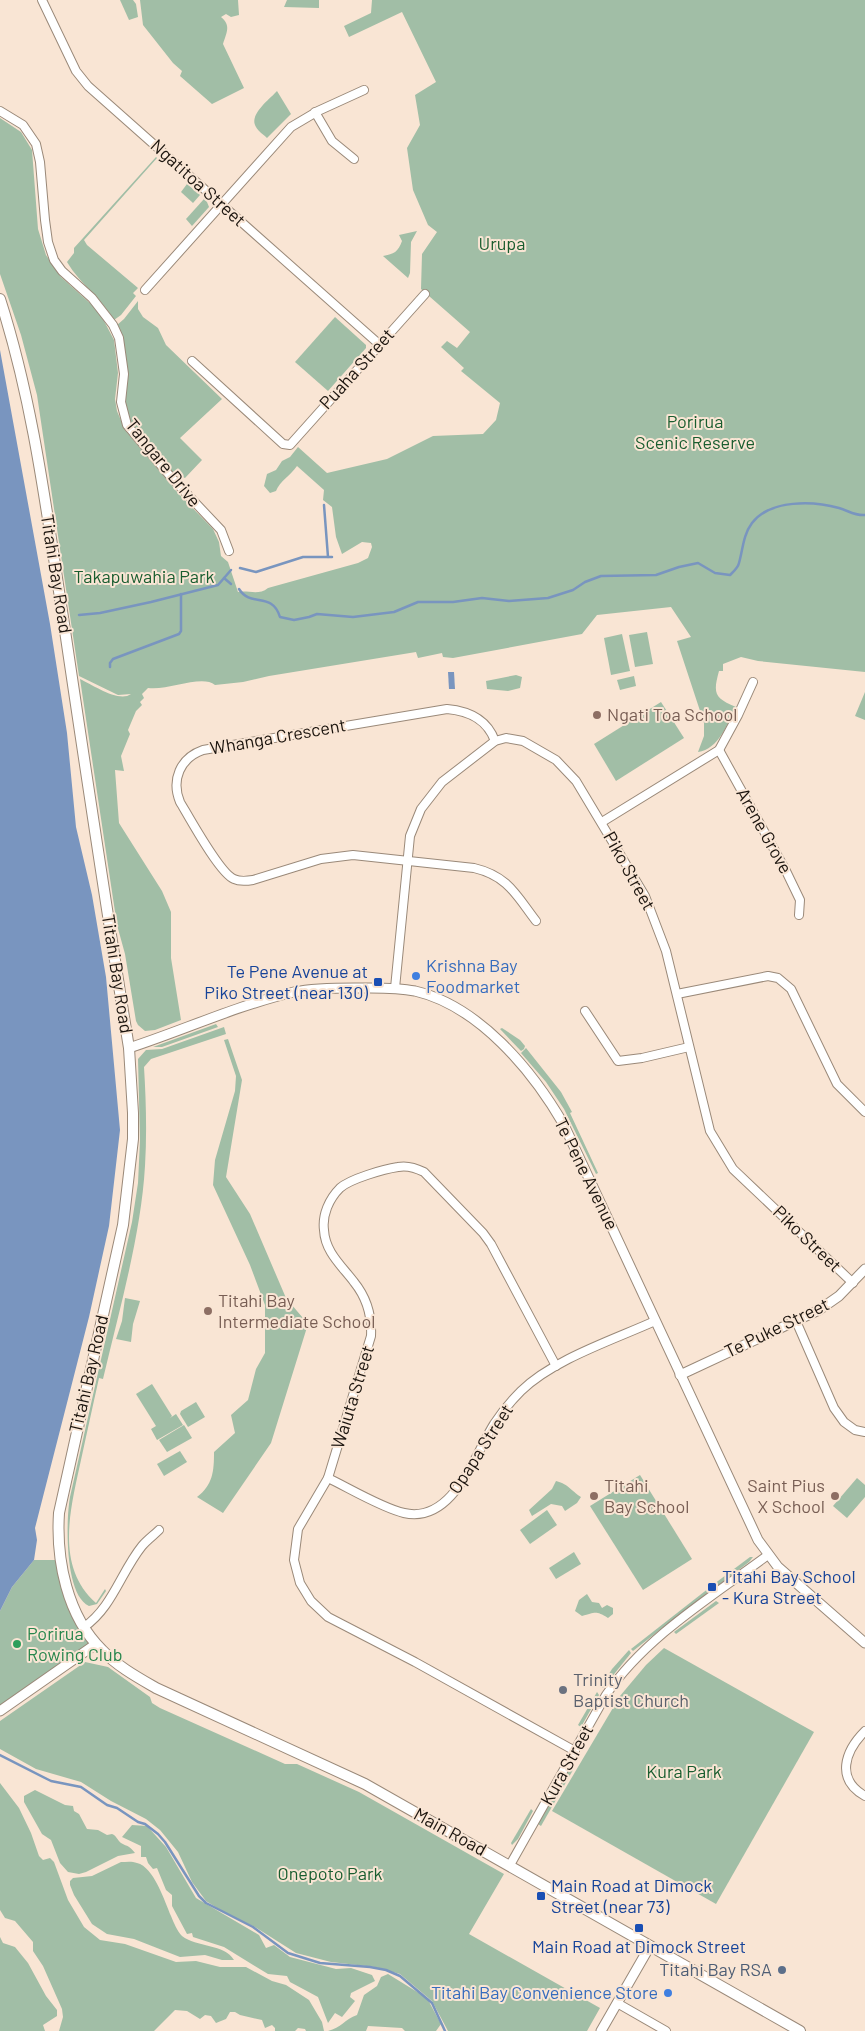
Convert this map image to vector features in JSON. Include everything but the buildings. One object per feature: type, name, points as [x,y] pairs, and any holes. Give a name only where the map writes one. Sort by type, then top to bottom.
[{"type":"main road","name":"Titahi Bay Road","points":[[0,299],[14,344],[33,428],[129,1048],[134,1113],[133,1139],[123,1225],[59,1513],[60,1560],[72,1603],[84,1627],[96,1644]]},
{"type":"main road","name":"Main Road","points":[[96,1644],[126,1670],[156,1688],[365,1784],[800,2031]]},
{"type":"street","name":"Ngatitoa Street","points":[[42,0],[76,71],[88,86],[380,345]]},
{"type":"street","points":[[145,290],[287,131],[302,119],[364,90]]},
{"type":"street","name":"Tangare Drive","points":[[0,110],[23,125],[36,144],[40,162],[46,228],[54,260],[62,271],[92,298],[113,325],[119,338],[124,374],[121,402],[127,425],[170,476],[221,530],[229,551]]},
{"type":"street","points":[[316,112],[332,141],[354,159]]},
{"type":"street","name":"Puaha Street","points":[[192,361],[283,444],[290,445],[425,294]]},
{"type":"street","points":[[602,822],[719,750],[753,682]]},
{"type":"street","name":"Whanga Crescent","points":[[495,741],[492,731],[482,720],[461,710],[447,709],[203,750],[191,755],[179,770],[176,785],[180,802],[223,870],[234,879],[244,882],[254,880],[332,857],[353,855],[474,868],[490,872],[509,886],[536,921]]},
{"type":"street","name":"Piko Street","points":[[495,741],[506,738],[523,741],[556,760],[576,781],[602,822],[651,909],[664,945],[710,1131],[733,1168],[854,1283]]},
{"type":"street","points":[[395,988],[410,836],[421,809],[430,796],[452,774],[495,741]]},
{"type":"street","name":"Arene Grove","points":[[719,750],[786,871],[800,900],[800,915]]},
{"type":"street","points":[[676,994],[752,978],[768,976],[778,978],[791,989],[837,1084],[865,1112]]},
{"type":"street","name":"Te Pene Avenue","points":[[129,1048],[263,1000],[316,989],[395,988],[433,997],[462,1011],[495,1037],[536,1082],[564,1125],[749,1524],[778,1567],[865,1644]]},
{"type":"street","points":[[585,1011],[618,1061],[642,1058],[689,1046]]},
{"type":"street","name":"Waiuta Street","points":[[556,1366],[491,1244],[433,1179],[417,1168],[398,1167],[353,1181],[341,1188],[330,1202],[323,1220],[324,1234],[330,1252],[356,1283],[364,1298],[372,1324],[371,1336],[328,1478],[302,1519],[298,1529],[294,1548],[296,1572],[302,1587],[311,1601],[328,1617],[415,1662],[575,1751]]},
{"type":"street","name":"Te Puke Street","points":[[680,1375],[826,1306],[854,1283],[865,1269]]},
{"type":"street","name":"Opapa Street","points":[[328,1478],[403,1513],[418,1514],[434,1509],[444,1504],[458,1488],[503,1411],[530,1383],[556,1366],[655,1321]]},
{"type":"street","points":[[796,1321],[834,1408],[844,1422],[855,1430],[865,1432]]},
{"type":"street","points":[[84,1627],[91,1622],[102,1608],[142,1546],[159,1530]]},
{"type":"street","name":"Kura Street","points":[[510,1865],[606,1695],[636,1657],[668,1630],[768,1554]]},
{"type":"street","points":[[0,1712],[96,1644]]},
{"type":"street","points":[[865,1731],[853,1744],[846,1760],[847,1773],[851,1783],[865,1796]]},
{"type":"street","points":[[601,2031],[650,1946]]},
{"type":"street","points":[[617,2003],[666,2031]]},
{"type":"green space","points":[[120,0],[133,0],[136,4],[138,17],[129,20]]},
{"type":"green space","points":[[140,0],[238,0],[239,15],[231,17],[226,14],[221,17],[227,26],[223,44],[244,88],[212,104],[180,76],[182,71],[173,63],[143,25]]},
{"type":"green space","points":[[287,0],[319,0],[319,8],[284,7]]},
{"type":"green space","name":"Porirua Scenic Reserve","points":[[372,0],[865,0],[865,672],[758,661],[741,657],[723,664],[723,671],[719,671],[717,678],[717,694],[723,701],[736,707],[726,728],[717,741],[712,746],[698,752],[704,736],[704,723],[677,641],[691,637],[671,607],[597,615],[582,634],[453,658],[443,657],[442,653],[418,658],[416,652],[243,682],[215,685],[202,681],[148,688],[142,694],[144,698],[140,702],[142,705],[136,711],[128,730],[130,734],[121,756],[124,771],[115,770],[119,823],[162,891],[171,912],[171,958],[181,1020],[155,1030],[145,1031],[136,1021],[125,954],[117,925],[80,679],[113,695],[126,696],[131,694],[118,695],[79,676],[37,395],[21,335],[0,274],[0,118],[21,132],[32,150],[38,229],[46,255],[61,277],[92,305],[102,317],[114,340],[118,373],[115,399],[117,411],[125,430],[178,493],[213,529],[219,542],[221,556],[228,562],[238,592],[261,592],[268,588],[358,563],[368,558],[372,547],[371,543],[362,542],[342,554],[336,537],[332,507],[323,500],[324,490],[297,466],[276,491],[270,493],[264,486],[267,474],[276,470],[282,461],[290,457],[298,447],[327,473],[387,459],[433,436],[483,434],[496,420],[500,403],[461,371],[464,368],[441,347],[447,341],[457,348],[470,332],[421,289],[422,254],[437,232],[428,225],[413,190],[407,148],[420,125],[415,95],[436,82],[402,12],[349,37],[344,26],[371,13]]},
{"type":"green space","points":[[277,91],[291,114],[267,138],[256,127],[255,117],[257,112]]},
{"type":"green space","points":[[156,157],[84,240],[87,245],[138,288],[133,293],[136,296],[121,315],[114,320],[67,262],[74,253],[74,248]]},
{"type":"green space","points":[[187,184],[200,195],[193,203],[181,192]]},
{"type":"green space","points":[[204,199],[209,207],[192,226],[186,219]]},
{"type":"green space","points":[[417,231],[411,242],[410,273],[408,278],[383,256],[393,253],[399,248],[402,241],[399,235]]},
{"type":"green space","points":[[138,301],[138,309],[143,317],[158,328],[166,345],[222,399],[180,438],[202,460],[185,478],[173,473],[142,438],[129,419],[125,406],[127,366],[125,350],[117,325]]},
{"type":"green space","points":[[335,317],[366,345],[366,348],[328,391],[295,362]]},
{"type":"green space","points":[[647,632],[653,664],[635,667],[629,635]]},
{"type":"green space","points":[[622,634],[630,671],[611,675],[604,638]]},
{"type":"green space","points":[[516,675],[522,677],[520,688],[508,691],[487,689],[486,681]]},
{"type":"green space","points":[[634,676],[636,686],[620,690],[617,680]]},
{"type":"green space","points":[[865,692],[865,720],[855,716]]},
{"type":"green space","points":[[661,702],[684,738],[616,781],[594,744]]},
{"type":"green space","points":[[216,1024],[218,1027],[162,1047],[153,1047]]},
{"type":"green space","points":[[224,1027],[226,1034],[151,1059],[144,1067],[146,1154],[139,1219],[103,1379],[99,1378],[70,1516],[70,1554],[75,1572],[83,1588],[96,1603],[105,1589],[106,1591],[97,1604],[89,1606],[81,1599],[71,1572],[68,1538],[69,1508],[132,1222],[138,1183],[140,1140],[138,1059],[146,1050],[162,1049]]},
{"type":"green space","points":[[502,1028],[520,1040],[525,1046],[524,1049],[521,1051],[500,1029]]},
{"type":"green space","points":[[228,1039],[242,1080],[226,1177],[250,1214],[286,1298],[308,1324],[271,1443],[223,1513],[197,1497],[206,1488],[212,1477],[214,1452],[235,1433],[231,1415],[248,1400],[256,1369],[265,1353],[265,1305],[250,1265],[213,1185],[215,1160],[235,1091],[236,1076],[224,1040]]},
{"type":"green space","points":[[526,1048],[561,1092],[572,1112],[570,1113],[598,1173],[596,1174],[564,1109],[546,1082],[521,1053]]},
{"type":"green space","points":[[125,1298],[140,1301],[133,1324],[131,1342],[116,1339],[122,1321]]},
{"type":"green space","points":[[152,1384],[172,1416],[170,1418],[176,1414],[183,1425],[157,1440],[151,1429],[156,1426],[136,1394]]},
{"type":"green space","points":[[196,1402],[205,1417],[188,1427],[180,1414],[181,1411]]},
{"type":"green space","points":[[184,1425],[192,1438],[167,1452],[159,1440]]},
{"type":"green space","points":[[180,1451],[187,1462],[164,1476],[157,1464]]},
{"type":"green space","points":[[640,1475],[692,1559],[643,1590],[590,1506]]},
{"type":"green space","points":[[857,1478],[865,1485],[865,1497],[847,1518],[833,1506]]},
{"type":"green space","points":[[556,1481],[567,1486],[581,1497],[577,1503],[565,1511],[562,1506],[551,1504],[532,1516],[529,1510],[552,1489]]},
{"type":"green space","points":[[547,1510],[557,1525],[530,1544],[520,1530]]},
{"type":"green space","points":[[574,1552],[581,1564],[556,1579],[549,1568]]},
{"type":"green space","points":[[750,1557],[753,1557],[749,1562],[716,1587],[714,1584]]},
{"type":"green space","points":[[34,1560],[60,1560],[67,1586],[96,1644],[0,1711],[0,1611],[12,1587]]},
{"type":"green space","points":[[709,1588],[711,1590],[633,1651],[631,1649]]},
{"type":"green space","points":[[587,1594],[592,1602],[599,1603],[602,1608],[607,1605],[613,1608],[613,1614],[608,1618],[597,1613],[582,1616],[575,1611],[579,1600]]},
{"type":"green space","points":[[716,1601],[719,1603],[676,1634],[674,1632]]},
{"type":"green space","name":"Kura Park","points":[[664,1648],[814,1732],[716,1904],[552,1811],[620,1696],[646,1665]]},
{"type":"green space","points":[[629,1650],[631,1653],[603,1688],[600,1688],[612,1669]]},
{"type":"green space","name":"Onepoto Park","points":[[85,1662],[108,1667],[150,1697],[152,1703],[160,1708],[285,1764],[297,1764],[359,1792],[504,1874],[469,1934],[600,2008],[587,2031],[448,2031],[432,2001],[400,1974],[375,1967],[331,1962],[296,1953],[255,1927],[227,1914],[206,1901],[192,1882],[178,1852],[160,1830],[146,1819],[111,1801],[81,1782],[36,1769],[0,1749],[0,1721]]},
{"type":"green space","points":[[597,1692],[599,1695],[581,1727],[578,1725]]},
{"type":"green space","points":[[569,1768],[573,1770],[541,1826],[538,1824]]},
{"type":"green space","points":[[0,1783],[19,1808],[39,1856],[43,1860],[50,1858],[54,1862],[68,1900],[84,1927],[100,1940],[125,1944],[176,1962],[196,1961],[220,1967],[246,1967],[272,1981],[286,1985],[309,2000],[322,2022],[324,2031],[306,2031],[305,2029],[298,2028],[295,2031],[275,2031],[272,2025],[265,2028],[262,2020],[235,2012],[230,2012],[226,2019],[216,2023],[211,2016],[205,2015],[200,2019],[187,2011],[175,2010],[154,2031],[59,2031],[63,2017],[62,2009],[43,1966],[33,1951],[33,1942],[15,1921],[5,1918],[0,1910]]},
{"type":"green space","points":[[35,1790],[65,1805],[73,1806],[74,1811],[79,1814],[87,1829],[98,1830],[107,1835],[112,1834],[135,1853],[118,1856],[79,1874],[68,1872],[60,1863],[51,1840],[42,1834],[24,1802],[24,1796]]},
{"type":"green space","points":[[531,1809],[533,1811],[518,1839],[512,1845],[511,1843]]},
{"type":"green space","points":[[132,1825],[147,1826],[166,1847],[196,1898],[259,1935],[266,1948],[274,1945],[290,1957],[336,1969],[351,1968],[372,1975],[375,1981],[351,1993],[350,1997],[355,2001],[342,2017],[335,2013],[328,2023],[318,1997],[290,1982],[287,1976],[268,1974],[224,1947],[193,1937],[192,1933],[187,1934],[172,1906],[172,1895],[166,1890],[157,1868],[153,1869],[146,1857],[141,1857],[141,1846],[122,1837]]},
{"type":"green space","points":[[121,1862],[137,1863],[149,1871],[158,1886],[174,1924],[182,1936],[188,1940],[224,1951],[234,1960],[222,1960],[205,1955],[180,1957],[134,1939],[107,1934],[92,1924],[74,1895],[70,1881],[73,1878],[92,1876]]},
{"type":"green space","points":[[0,1937],[3,1943],[15,1947],[28,1963],[46,1996],[57,2010],[57,2016],[43,2025],[45,2031],[0,2031]]},
{"type":"green space","points":[[388,1974],[427,1998],[441,2024],[436,2031],[405,2031],[402,2028],[368,2026],[366,2031],[328,2031],[357,2015],[364,1995],[377,1986],[381,1977]]},
{"type":"water","points":[[0,350],[50,624],[67,733],[76,827],[92,895],[106,977],[120,1130],[109,1226],[89,1317],[35,1528],[37,1540],[34,1560],[12,1587],[0,1611]]},
{"type":"water","points":[[448,672],[454,672],[455,689],[449,689]]},
{"type":"waterway","points":[[239,589],[249,598],[272,604],[280,617],[294,620],[317,614],[353,617],[394,612],[418,602],[453,602],[482,598],[509,601],[548,598],[573,590],[585,582],[601,576],[656,575],[698,563],[715,573],[730,575],[738,565],[745,537],[752,523],[760,515],[781,506],[805,503],[817,504],[839,508],[858,515],[865,515]]},
{"type":"waterway","points":[[324,505],[328,557]]},
{"type":"waterway","points":[[240,568],[256,572],[303,557],[332,557]]},
{"type":"waterway","points":[[79,615],[100,613],[151,602],[218,585],[231,570]]},
{"type":"waterway","points":[[224,578],[231,584]]},
{"type":"waterway","points":[[110,667],[113,659],[179,634],[181,631],[181,594]]},
{"type":"waterway","points":[[0,1755],[51,1781],[81,1787],[107,1805],[117,1808],[138,1822],[145,1824],[165,1842],[199,1896],[206,1903],[253,1927],[288,1953],[320,1963],[370,1967],[386,1970],[400,1976],[432,2003],[445,2031]]},
{"type":"place","name":"Ngati Toa School","points":[[597,715]]},
{"type":"place","name":"Krishna Bay Foodmarket","points":[[416,976]]},
{"type":"place","name":"Te Pene Avenue at Piko Street (near 130)","points":[[378,982]]},
{"type":"place","name":"Titahi Bay Intermediate School","points":[[208,1311]]},
{"type":"place","name":"Titahi Bay School","points":[[594,1496]]},
{"type":"place","name":"Saint Pius X School","points":[[835,1496]]},
{"type":"place","name":"Titahi Bay School - Kura Street","points":[[712,1587]]},
{"type":"place","name":"Porirua Rowing Club","points":[[17,1644]]},
{"type":"place","name":"Trinity Baptist Church","points":[[563,1690]]},
{"type":"place","name":"Main Road at Dimock Street (near 73)","points":[[541,1896]]},
{"type":"place","name":"Main Road at Dimock Street","points":[[639,1928]]},
{"type":"place","name":"Titahi Bay RSA","points":[[782,1970]]},
{"type":"place","name":"Titahi Bay Convenience Store","points":[[668,1993]]},
{"type":"park label","name":"Urupa","points":[[502,244]]},
{"type":"park label","name":"Takapuwahia Park","points":[[144,577]]}]
